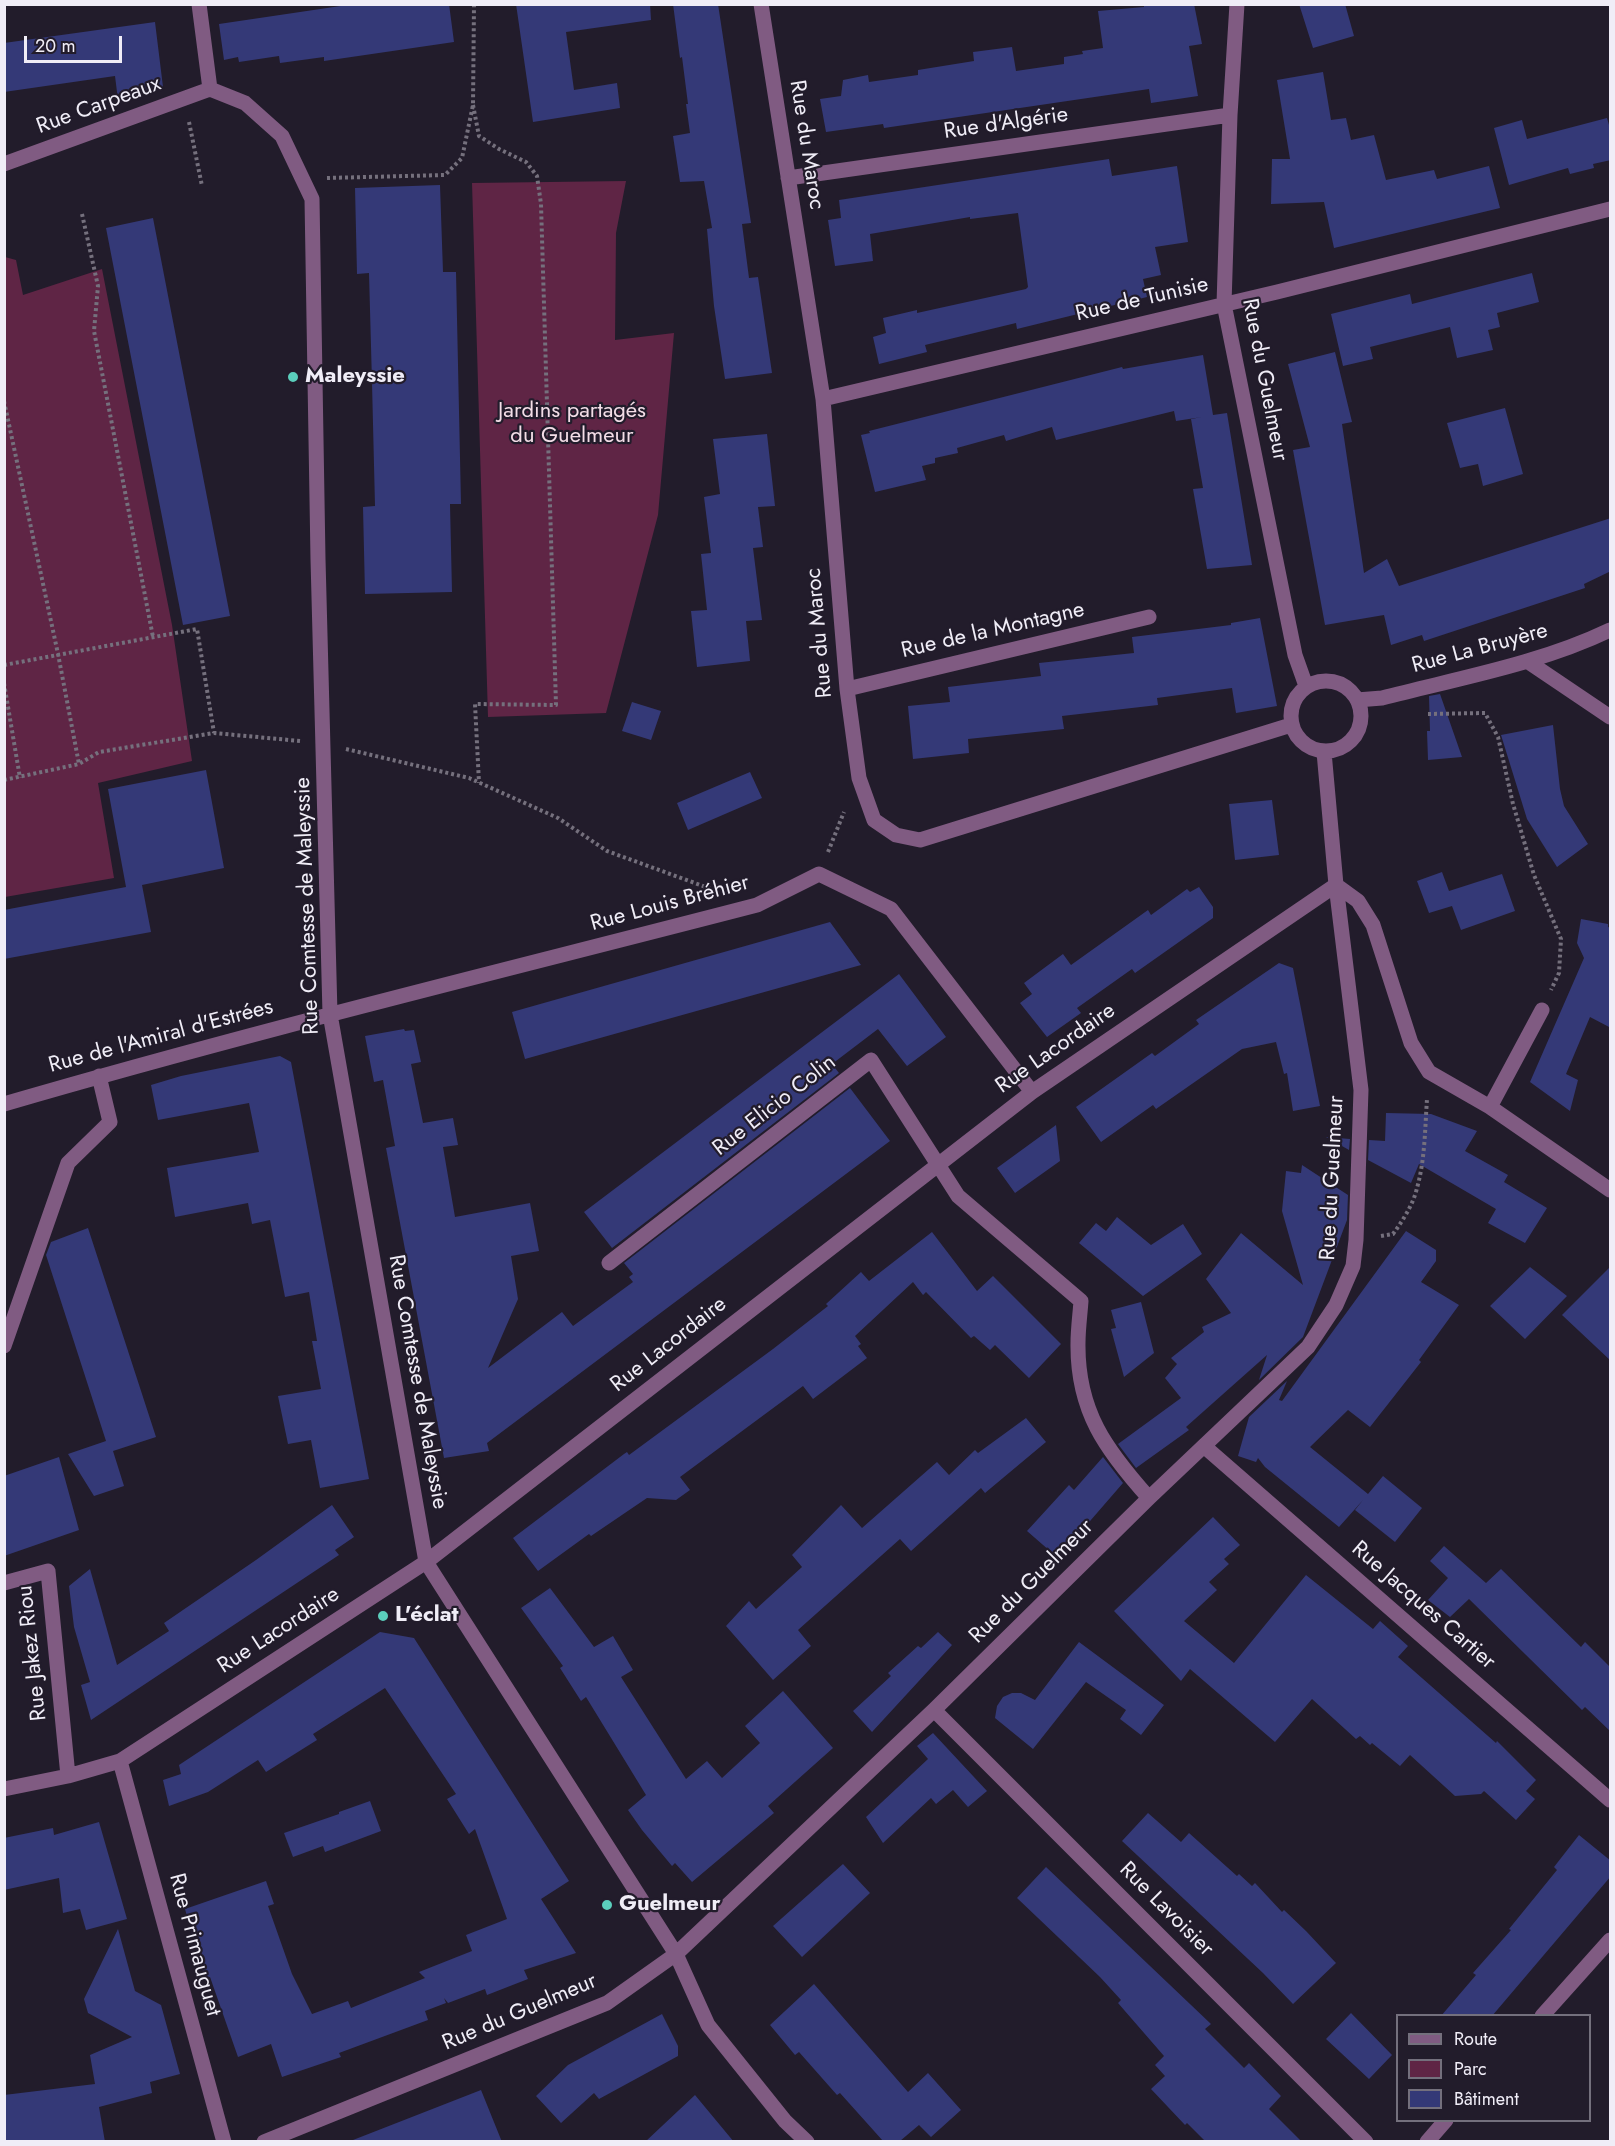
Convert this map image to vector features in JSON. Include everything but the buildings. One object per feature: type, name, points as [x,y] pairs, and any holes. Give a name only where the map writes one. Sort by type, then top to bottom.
[{"type":"street","points":[[199,4],[210,89]]},
{"type":"street","name":"Rue du Maroc","points":[[761,4],[823,399],[847,689],[859,778],[874,820],[896,835],[920,840],[1291,725]]},
{"type":"street","name":"Rue du Guelmeur","points":[[1237,4],[1230,115],[1224,304],[1295,655],[1306,686]]},
{"type":"street","name":"Rue Carpeaux","points":[[4,164],[210,89]]},
{"type":"street","name":"Rue Comtesse de Maleyssie","points":[[210,89],[245,103],[282,136],[312,199],[330,1014],[426,1562],[676,1954],[708,2025],[786,2121],[807,2142]]},
{"type":"street","name":"Rue d'Algérie","points":[[788,178],[1230,115]]},
{"type":"street","name":"Rue de Tunisie","points":[[823,399],[1611,209]]},
{"type":"street","name":"Rue de la Montagne","points":[[847,689],[1149,617]]},
{"type":"street","name":"Rue La Bruyère","points":[[1357,700],[1382,698],[1527,661],[1579,645],[1611,630]]},
{"type":"street","points":[[1527,661],[1611,717]]},
{"type":"street","points":[[1325,681],[1344,686],[1357,700],[1360,724],[1348,745],[1324,752],[1303,745],[1291,725],[1292,704],[1306,686],[1325,681]]},
{"type":"street","name":"Rue du Guelmeur","points":[[264,2142],[607,2003],[676,1954],[934,1710],[1149,1498],[1308,1347],[1336,1305],[1353,1266],[1356,1240],[1361,1090],[1336,885],[1324,752]]},
{"type":"street","points":[[819,874],[891,909],[1032,1092]]},
{"type":"street","name":"Rue Louis Bréhier","points":[[330,1014],[757,905],[819,874]]},
{"type":"street","points":[[1336,885],[1358,901],[1373,925],[1411,1043],[1429,1072],[1490,1107],[1611,1190]]},
{"type":"street","name":"Rue Lacordaire","points":[[4,1789],[68,1776],[120,1761],[426,1562],[1032,1092],[1336,885]]},
{"type":"street","points":[[1490,1107],[1542,1010]]},
{"type":"street","name":"Rue de l'Amiral d'Estrées","points":[[4,1104],[330,1014]]},
{"type":"street","name":"Rue Elicio Colin","points":[[609,1263],[871,1060],[937,1165]]},
{"type":"street","points":[[4,1346],[68,1163],[110,1122],[99,1076]]},
{"type":"street","points":[[937,1165],[958,1196],[1082,1301],[1078,1343],[1081,1384],[1093,1423],[1118,1464],[1149,1498]]},
{"type":"street","name":"Rue Jacques Cartier","points":[[1205,1447],[1611,1800]]},
{"type":"street","name":"Rue Jakez Riou","points":[[4,1583],[48,1571],[68,1776]]},
{"type":"street","name":"Rue Lavoisier","points":[[934,1710],[1366,2142]]},
{"type":"street","name":"Rue Primauguet","points":[[120,1761],[224,2142]]},
{"type":"street","points":[[1544,2014],[1611,1940]]},
{"type":"street","points":[[1427,2142],[1445,2122]]},
{"type":"path","points":[[302,178],[446,175],[462,158],[473,105],[474,4]]},
{"type":"path","points":[[473,105],[479,136],[526,162],[537,176],[541,204],[556,705],[475,704],[479,783]]},
{"type":"path","points":[[192,130],[202,186]]},
{"type":"path","points":[[82,214],[98,286],[94,330],[153,637]]},
{"type":"path","points":[[4,401],[80,764]]},
{"type":"path","points":[[4,665],[197,629],[214,733]]},
{"type":"path","points":[[4,683],[20,778]]},
{"type":"path","points":[[1412,690],[1415,714],[1485,713],[1498,737],[1513,804],[1534,875],[1561,939],[1559,973],[1542,1010]]},
{"type":"path","points":[[4,780],[80,764],[99,752],[214,733],[324,744],[469,778],[558,818],[607,851],[714,890]]},
{"type":"path","points":[[819,874],[859,778]]},
{"type":"path","points":[[1356,1240],[1394,1234],[1406,1215],[1417,1190],[1422,1162],[1429,1072]]},
{"type":"green space","name":"Jardins partagés du Guelmeur","points":[[626,181],[616,233],[615,340],[674,333],[658,515],[606,713],[488,717],[472,183]]},
{"type":"green space","points":[[5,257],[16,260],[23,295],[102,269],[172,625],[192,761],[98,783],[114,878],[5,897]]},
{"type":"place","name":"Maleyssie","points":[[293,377]]},
{"type":"place","name":"L'éclat","points":[[383,1616]]},
{"type":"place","name":"Guelmeur","points":[[607,1905]]}]
